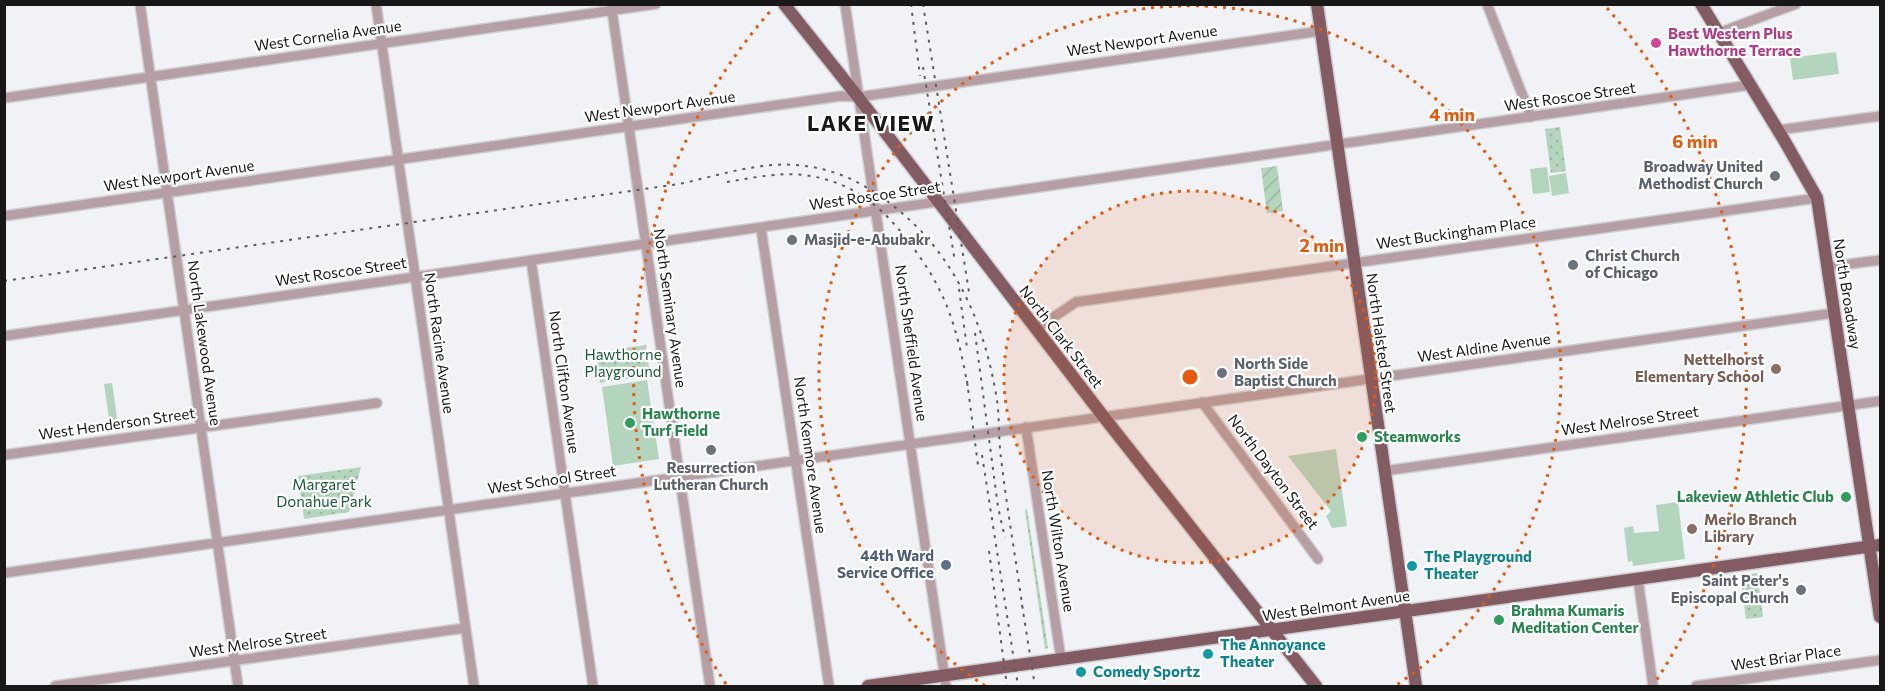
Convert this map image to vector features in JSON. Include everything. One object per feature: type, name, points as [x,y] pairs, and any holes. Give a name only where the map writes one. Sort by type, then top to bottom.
[{"type":"main road","name":"North Clark Street","points":[[784,4],[1316,687]]},
{"type":"main road","name":"North Halsted Street","points":[[1317,4],[1416,687]]},
{"type":"main road","name":"North Broadway","points":[[1701,4],[1817,198],[1849,406],[1875,546],[1881,617]]},
{"type":"main road","name":"West Belmont Avenue","points":[[868,687],[946,681],[1062,659],[1875,546]]},
{"type":"street","name":"North Lakewood Avenue","points":[[141,4],[238,687]]},
{"type":"street","name":"North Racine Avenue","points":[[376,4],[474,687]]},
{"type":"street","name":"West Cornelia Avenue","points":[[4,98],[381,44],[611,8],[656,4]]},
{"type":"street","name":"North Sheffield Avenue","points":[[845,4],[946,681]]},
{"type":"street","points":[[1487,4],[1531,117]]},
{"type":"street","points":[[1718,33],[1796,4]]},
{"type":"street","name":"North Seminary Avenue","points":[[611,8],[710,687]]},
{"type":"street","name":"West Newport Avenue","points":[[4,216],[841,96],[858,97],[1321,31]]},
{"type":"street","name":"West Roscoe Street","points":[[4,336],[1750,86]]},
{"type":"street","points":[[1778,130],[1881,116]]},
{"type":"street","name":"West Buckingham Place","points":[[1036,329],[1070,303],[1817,198]]},
{"type":"street","name":"North Kenmore Avenue","points":[[761,228],[829,687]]},
{"type":"street","name":"North Clifton Avenue","points":[[531,260],[593,687]]},
{"type":"street","points":[[1827,267],[1881,260]]},
{"type":"street","name":"West Aldine Avenue","points":[[1103,416],[1834,314]]},
{"type":"street","name":"West Melrose Street","points":[[1384,471],[1881,401]]},
{"type":"street","name":"North Dayton Street","points":[[1202,402],[1318,559]]},
{"type":"street","name":"West Henderson Street","points":[[4,456],[377,403]]},
{"type":"street","name":"West School Street","points":[[4,573],[1103,416]]},
{"type":"street","name":"North Wilton Avenue","points":[[1026,428],[1062,659]]},
{"type":"street","points":[[1638,579],[1653,687]]},
{"type":"street","name":"West Melrose Street","points":[[55,687],[465,628]]},
{"type":"street","name":"West Briar Place","points":[[1696,687],[1881,660]]},
{"type":"green space","points":[[1836,52],[1839,74],[1793,80],[1790,58]]},
{"type":"green space","points":[[1560,127],[1566,171],[1551,173],[1545,129]]},
{"type":"green space","points":[[1277,166],[1283,211],[1267,213],[1261,168]]},
{"type":"green space","points":[[1547,167],[1550,192],[1533,194],[1530,169]]},
{"type":"green space","points":[[1566,173],[1569,193],[1552,196],[1549,176]]},
{"type":"green space","name":"Hawthorne Playground","points":[[646,345],[650,375],[600,383],[596,352]]},
{"type":"green space","name":"Hawthorne Turf Field","points":[[647,380],[659,459],[613,466],[602,387]]},
{"type":"green space","points":[[112,383],[118,424],[110,425],[104,384]]},
{"type":"green space","points":[[1336,449],[1347,526],[1332,528],[1326,516],[1331,511],[1288,456]]},
{"type":"green space","name":"Margaret Donahue Park","points":[[361,467],[349,512],[304,519],[298,476]]},
{"type":"green space","points":[[1678,502],[1685,559],[1633,566],[1632,561],[1628,562],[1624,528],[1633,526],[1634,533],[1659,531],[1656,505]]},
{"type":"green space","points":[[1027,509],[1048,648],[1045,649],[1025,510]]},
{"type":"green space","points":[[1757,573],[1763,617],[1746,619],[1740,575]]},
{"type":"railway","points":[[911,4],[920,76]]},
{"type":"railway","points":[[923,4],[969,292]]},
{"type":"railway","points":[[923,67],[955,262]]},
{"type":"railway","points":[[4,281],[679,184],[737,170],[766,166],[808,166],[834,172],[869,189],[913,223],[948,265],[973,314],[983,339],[996,394],[1001,458],[1023,611]]},
{"type":"railway","points":[[727,182],[775,175],[804,175],[839,184],[854,191],[880,210],[914,249],[939,290],[950,314],[968,388]]},
{"type":"railway","points":[[959,289],[967,348]]},
{"type":"railway","points":[[975,333],[998,507],[1005,538]]},
{"type":"railway","points":[[967,381],[978,465]]},
{"type":"railway","points":[[982,455],[1018,686]]},
{"type":"railway","points":[[989,551],[1007,686]]},
{"type":"railway","points":[[1022,605],[1035,686]]},
{"type":"place","name":"Best Western Plus Hawthorne Terrace","points":[[1656,43]]},
{"type":"place","name":"Broadway United Methodist Church","points":[[1775,176]]},
{"type":"place","name":"Masjid-e-Abubakr","points":[[792,240]]},
{"type":"place","name":"Christ Church of Chicago","points":[[1573,265]]},
{"type":"place","name":"Nettelhorst Elementary School","points":[[1776,369]]},
{"type":"place","name":"North Side Baptist Church","points":[[1222,373]]},
{"type":"place","name":"Hawthorne Turf Field","points":[[630,423]]},
{"type":"place","name":"Steamworks","points":[[1362,437]]},
{"type":"place","name":"Resurrection Lutheran Church","points":[[711,450]]},
{"type":"place","name":"Lakeview Athletic Club","points":[[1846,497]]},
{"type":"place","name":"Merlo Branch Library","points":[[1692,529]]},
{"type":"place","name":"44th Ward Service Office","points":[[946,565]]},
{"type":"place","name":"The Playground Theater","points":[[1412,566]]},
{"type":"place","name":"Saint Peter's Episcopal Church","points":[[1801,590]]},
{"type":"place","name":"Brahma Kumaris Meditation Center","points":[[1499,620]]},
{"type":"place","name":"The Annoyance Theater","points":[[1208,654]]},
{"type":"place","name":"Comedy Sportz","points":[[1081,672]]},
{"type":"district","name":"LAKE VIEW","points":[[871,124]]}]
